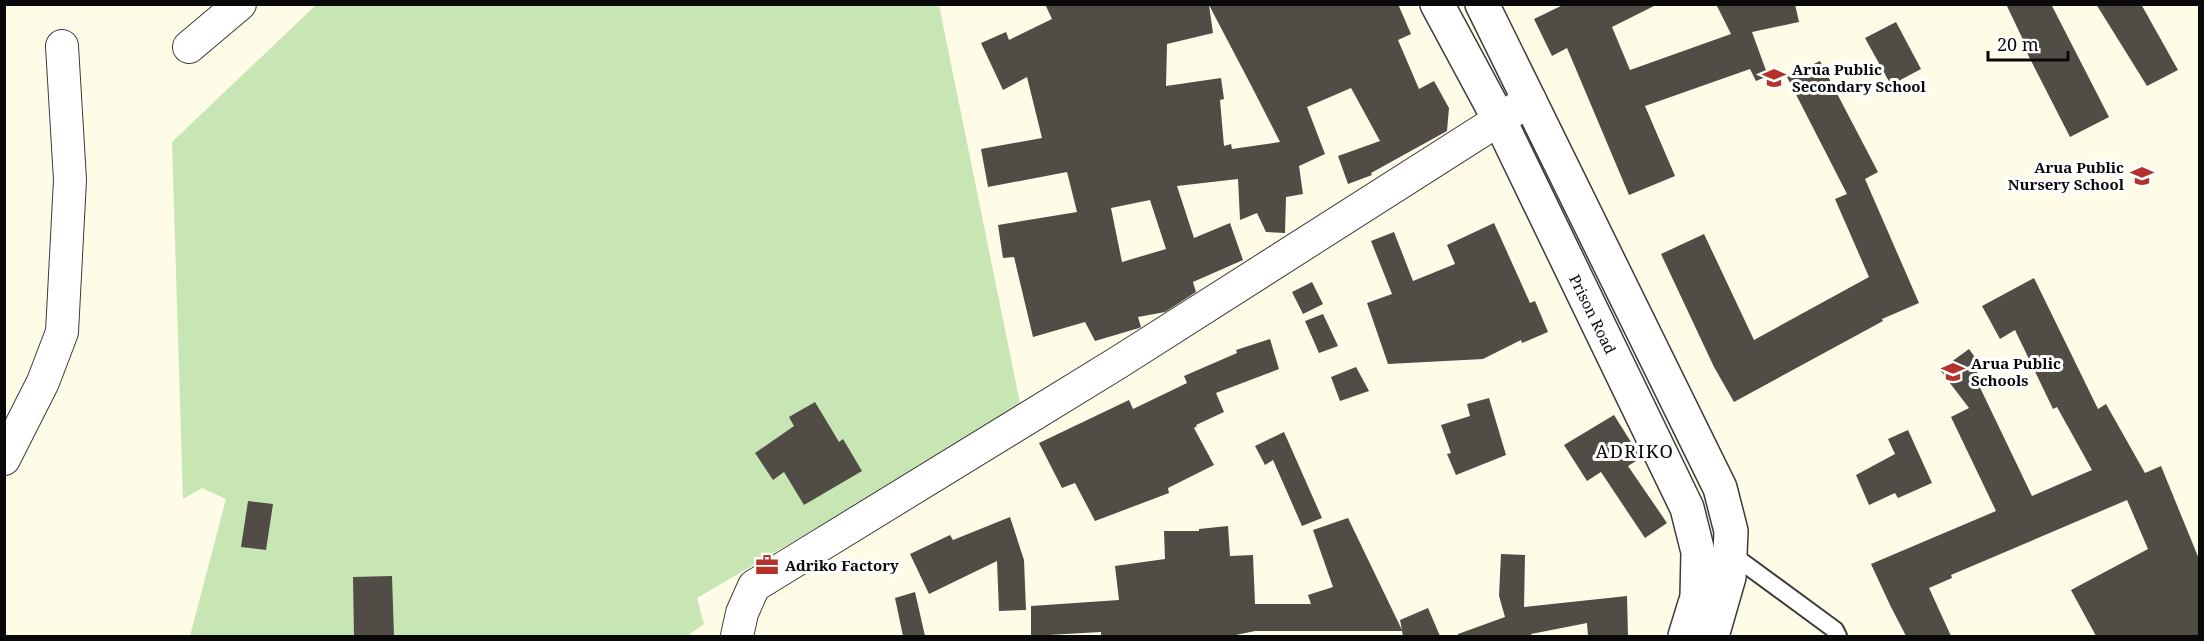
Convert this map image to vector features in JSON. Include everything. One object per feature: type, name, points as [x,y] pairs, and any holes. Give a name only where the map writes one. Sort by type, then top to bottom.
[{"type":"street","points":[[189,47],[240,4]]},
{"type":"street","points":[[1482,4],[1720,488],[1731,531],[1729,577],[1712,636]]},
{"type":"street","name":"Prison Road","points":[[1447,8],[1687,508],[1698,552],[1697,597],[1685,636]]},
{"type":"street","points":[[4,459],[43,382],[62,332],[70,180],[62,46]]},
{"type":"street","points":[[737,636],[742,613],[754,586],[1109,368],[1530,100]]},
{"type":"lane","points":[[1730,553],[1835,630],[1838,636]]},
{"type":"green space","points":[[316,5],[939,5],[1021,408],[697,598],[704,624],[687,636],[190,636],[226,499],[202,488],[183,499],[172,142]]},
{"type":"building","points":[[1045,4],[1398,4],[1411,34],[1398,40],[1419,89],[1434,81],[1449,108],[1447,131],[1371,173],[1372,175],[1348,184],[1338,156],[1380,141],[1351,88],[1307,107],[1325,154],[1299,166],[1303,194],[1286,197],[1285,233],[1266,232],[1257,213],[1240,220],[1238,179],[1177,186],[1194,238],[1230,223],[1243,260],[1193,282],[1196,292],[1165,312],[1138,317],[1141,327],[1139,328],[1095,341],[1085,322],[1033,337],[1014,257],[1003,258],[998,225],[1077,212],[1067,172],[988,187],[981,149],[1042,138],[1027,77],[1003,90],[981,43],[1006,32],[1009,40],[1052,19]],"holes":[[[1209,5],[1253,89],[1280,142],[1232,149],[1231,144],[1224,146],[1220,100],[1224,99],[1221,78],[1166,86],[1167,44],[1213,33]],[[1150,200],[1166,249],[1122,262],[1111,208]]]},
{"type":"building","points":[[1565,4],[1658,4],[1612,27],[1630,70],[1731,34],[1716,4],[1795,4],[1799,22],[1752,32],[1768,76],[1756,81],[1750,69],[1645,106],[1675,176],[1629,195],[1567,48],[1552,56],[1534,19]]},
{"type":"building","points":[[2006,4],[2051,4],[2109,117],[2070,137],[2024,47],[2026,46]]},
{"type":"building","points":[[2096,4],[2141,4],[2178,70],[2147,86]]},
{"type":"building","points":[[1896,22],[1921,69],[1891,85],[1865,38]]},
{"type":"building","points":[[1820,61],[1878,172],[1865,179],[1919,303],[1882,319],[1883,321],[1734,402],[1714,367],[1661,254],[1704,234],[1754,340],[1869,277],[1835,199],[1847,194],[1787,77]]},
{"type":"building","points":[[1494,223],[1530,303],[1535,301],[1548,332],[1522,343],[1521,340],[1483,359],[1388,364],[1367,303],[1392,294],[1371,241],[1394,232],[1413,281],[1455,264],[1447,245]]},
{"type":"building","points":[[2034,278],[2098,409],[2106,404],[2145,473],[2161,466],[2199,559],[2199,636],[2096,636],[2071,590],[2148,549],[2127,500],[1951,575],[1952,578],[1929,588],[1951,636],[1906,636],[1871,564],[1996,511],[1951,417],[1969,408],[1940,370],[1969,349],[1983,368],[1974,375],[2032,496],[2092,470],[2057,407],[2053,409],[2015,330],[2000,339],[1982,306]]},
{"type":"building","points":[[1312,282],[1323,304],[1303,314],[1292,292]]},
{"type":"building","points":[[1323,314],[1338,346],[1319,353],[1305,321]]},
{"type":"building","points":[[1270,339],[1279,369],[1216,393],[1224,412],[1194,428],[1214,465],[1168,488],[1169,493],[1095,521],[1075,483],[1062,488],[1039,443],[1129,400],[1133,409],[1187,383],[1184,376],[1237,353],[1236,350]]},
{"type":"building","points":[[1356,367],[1369,391],[1340,401],[1331,377]]},
{"type":"building","points":[[1489,398],[1506,455],[1456,475],[1447,454],[1451,453],[1441,425],[1470,416],[1467,404]]},
{"type":"building","points":[[815,402],[839,442],[843,439],[862,471],[804,505],[784,472],[773,480],[755,453],[794,426],[789,417]]},
{"type":"building","points":[[1614,415],[1641,458],[1628,466],[1667,523],[1645,538],[1601,472],[1587,481],[1564,445]]},
{"type":"building","points":[[1908,430],[1932,483],[1898,498],[1895,493],[1869,505],[1856,475],[1895,454],[1888,439]]},
{"type":"building","points":[[1284,432],[1322,518],[1302,526],[1273,460],[1265,465],[1255,446]]},
{"type":"building","points":[[248,501],[273,504],[266,550],[241,547]]},
{"type":"building","points":[[1010,517],[1024,560],[1026,610],[999,611],[997,561],[929,594],[910,554],[950,535],[953,540]]},
{"type":"building","points":[[1348,518],[1402,630],[1400,620],[1428,608],[1440,636],[1403,636],[1402,631],[1255,631],[1231,636],[1101,636],[1101,632],[1031,636],[1031,606],[1119,600],[1115,566],[1165,559],[1164,531],[1199,531],[1199,529],[1228,526],[1230,556],[1253,555],[1255,604],[1311,604],[1308,595],[1333,587],[1313,530]]},
{"type":"building","points":[[1501,554],[1525,555],[1524,607],[1627,596],[1628,636],[1588,636],[1587,623],[1531,634],[1532,636],[1458,636],[1458,634],[1505,617],[1499,596]]},
{"type":"building","points":[[392,576],[394,636],[354,636],[353,577]]},
{"type":"building","points":[[915,592],[925,636],[903,636],[895,598]]},
{"type":"place","name":"Arua Public Secondary School","points":[[1774,78]]},
{"type":"place","name":"Arua Public Nursery School","points":[[2142,176]]},
{"type":"place","name":"Arua Public Schools","points":[[1953,372]]},
{"type":"place","name":"Adriko Factory","points":[[767,565]]},
{"type":"district","name":"ADRIKO","points":[[1635,451]]}]
